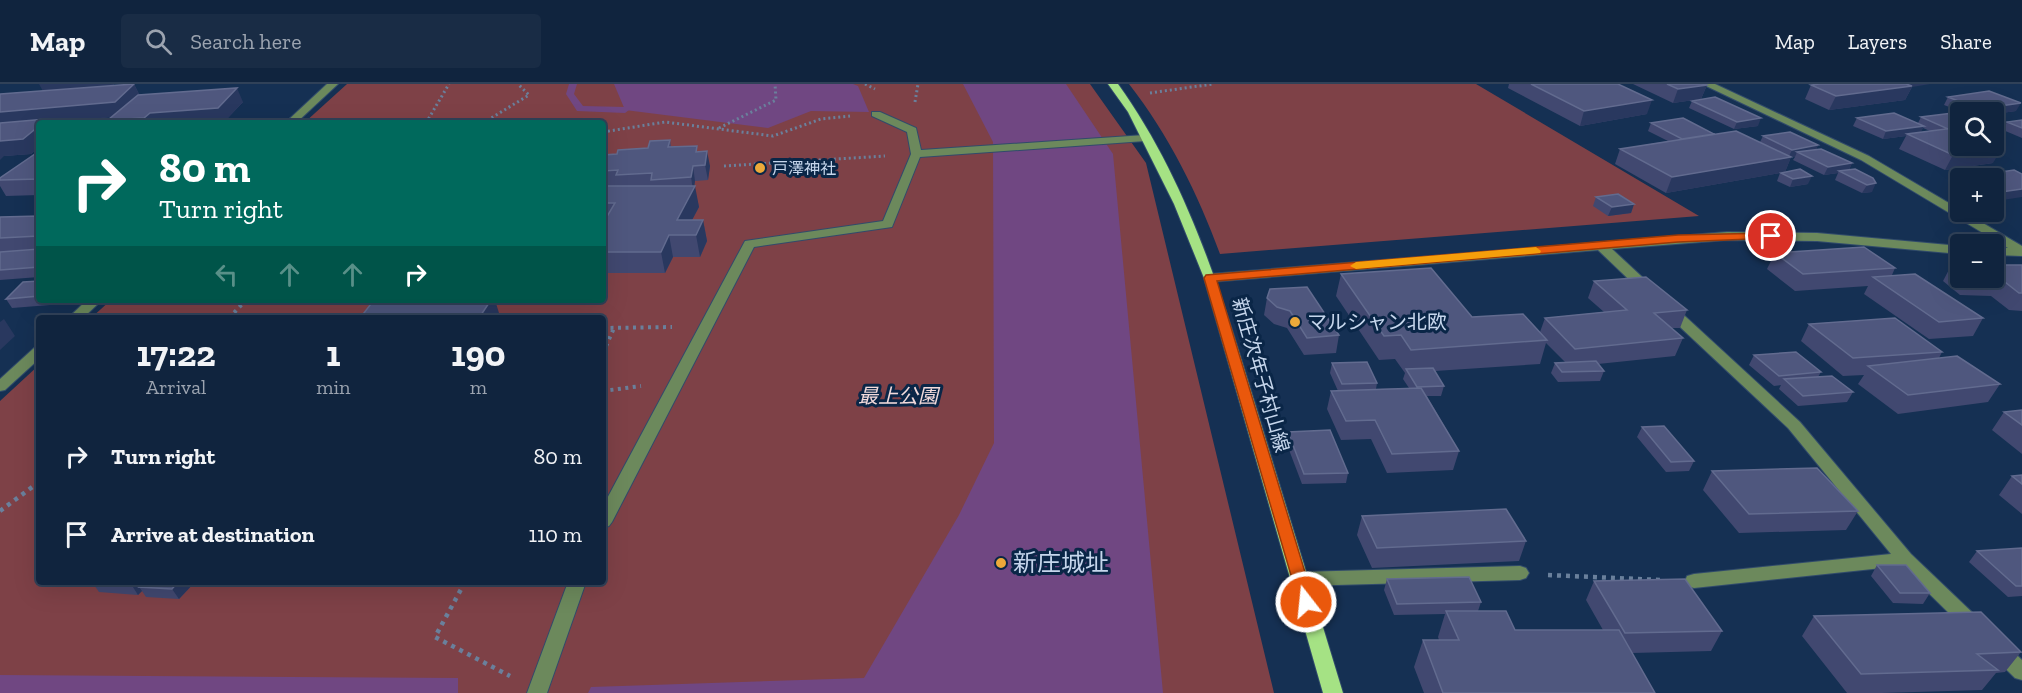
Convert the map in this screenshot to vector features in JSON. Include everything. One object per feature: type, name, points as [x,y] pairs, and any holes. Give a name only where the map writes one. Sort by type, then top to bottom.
[{"type":"main road","name":"新庄次年子村山線","points":[[1113,84],[1123,96],[1180,204],[1210,278],[1333,693]]},
{"type":"street","points":[[293,120],[333,84]]},
{"type":"street","points":[[1707,84],[1865,158],[2022,251]]},
{"type":"street","points":[[606,516],[749,244],[888,224],[916,154],[912,130],[876,114]]},
{"type":"street","points":[[916,154],[1145,138]]},
{"type":"street","points":[[1210,278],[1678,239],[1817,237],[1950,249]]},
{"type":"street","points":[[1600,245],[1794,425],[1905,559],[2022,672]]},
{"type":"street","points":[[2004,251],[2022,251]]},
{"type":"street","points":[[78,315],[92,303]]},
{"type":"street","points":[[0,387],[36,354]]},
{"type":"street","points":[[1694,581],[1905,559]]},
{"type":"street","points":[[1299,579],[1520,573]]},
{"type":"street","points":[[537,692],[576,585]]},
{"type":"path","points":[[428,120],[450,84]]},
{"type":"path","points":[[488,120],[529,95],[518,84]]},
{"type":"path","points":[[718,129],[776,100],[775,84]]},
{"type":"path","points":[[1123,96],[1213,84]]},
{"type":"path","points":[[606,132],[665,122],[773,136],[821,119],[876,114]]},
{"type":"path","points":[[724,166],[916,154]]},
{"type":"path","points":[[232,315],[243,303]]},
{"type":"path","points":[[606,328],[706,327]]},
{"type":"path","points":[[606,346],[614,328]]},
{"type":"path","points":[[0,511],[36,484]]},
{"type":"path","points":[[1520,573],[1694,581]]},
{"type":"path","points":[[463,585],[435,637],[537,692]]},
{"type":"green space","name":"最上公園","points":[[347,84],[1090,84],[1146,163],[1274,693],[0,693],[0,401],[36,368],[36,585],[606,585],[606,315],[94,315],[108,303],[606,303],[606,120],[307,120]]},
{"type":"green space","points":[[1129,84],[1476,84],[1699,216],[1220,254],[1202,209],[1170,144]]},
{"type":"shaded area","points":[[614,84],[853,84],[858,86],[869,112],[811,111],[768,128],[625,110]]},
{"type":"shaded area","points":[[963,84],[1066,84],[1113,154],[1163,693],[588,693],[591,687],[864,678],[959,515],[994,443],[993,142]]},
{"type":"shaded area","points":[[0,675],[458,678],[458,693],[0,693]]},
{"type":"building","points":[[134,84],[115,102],[0,112],[0,94]]},
{"type":"building","points":[[1531,84],[1618,84],[1652,100],[1584,111]]},
{"type":"building","points":[[1667,84],[1705,84],[1707,85],[1678,89]]},
{"type":"building","points":[[1906,84],[1912,86],[1836,96],[1811,85]]},
{"type":"building","points":[[237,88],[218,108],[150,113],[144,118],[108,120],[138,95]]},
{"type":"building","points":[[1989,91],[2021,103],[2004,105],[2004,102],[1961,102],[1948,97]]},
{"type":"building","points":[[1715,97],[1761,118],[1737,122],[1692,101]]},
{"type":"building","points":[[1894,113],[1924,126],[1886,131],[1857,118]]},
{"type":"building","points":[[1950,113],[1950,129],[1948,129],[1921,117]]},
{"type":"building","points":[[1683,118],[1714,134],[1682,139],[1651,123]]},
{"type":"building","points":[[47,119],[36,120],[36,128],[23,139],[0,141],[0,123]]},
{"type":"building","points":[[2022,120],[2022,128],[2007,122]]},
{"type":"building","points":[[1950,129],[1950,154],[1907,134]]},
{"type":"building","points":[[1736,131],[1791,157],[1672,177],[1620,149]]},
{"type":"building","points":[[1790,132],[1818,145],[1792,150],[1763,136]]},
{"type":"building","points":[[670,140],[668,147],[697,146],[696,152],[707,151],[705,165],[693,166],[691,177],[651,180],[652,173],[616,175],[618,170],[606,171],[606,155],[617,154],[618,150],[648,148],[650,141]]},
{"type":"building","points":[[1821,149],[1852,163],[1828,167],[1797,152]]},
{"type":"building","points":[[36,154],[36,179],[0,180]]},
{"type":"building","points":[[1800,169],[1812,176],[1793,179],[1781,173]]},
{"type":"building","points":[[1855,169],[1873,178],[1876,183],[1867,185],[1839,171]]},
{"type":"building","points":[[2014,170],[2022,174],[2022,189],[2004,192],[2004,172]]},
{"type":"building","points":[[606,186],[695,186],[677,220],[703,220],[696,235],[669,235],[661,252],[606,252],[606,218],[615,203],[606,203]]},
{"type":"building","points":[[1618,194],[1634,204],[1612,207],[1596,197]]},
{"type":"building","points":[[36,216],[36,236],[0,238],[0,217]]},
{"type":"building","points":[[1864,247],[1895,268],[1803,274],[1775,253]]},
{"type":"building","points":[[36,249],[36,267],[0,270],[0,252]]},
{"type":"building","points":[[2004,265],[2022,265],[2022,293],[2004,281]]},
{"type":"building","points":[[1431,268],[1472,317],[1523,314],[1547,340],[1411,350],[1401,335],[1384,336],[1341,274]]},
{"type":"building","points":[[1915,274],[1983,318],[1939,322],[1873,277]]},
{"type":"building","points":[[1646,277],[1687,310],[1654,313],[1683,338],[1575,349],[1545,318],[1627,310],[1594,281]]},
{"type":"building","points":[[36,281],[36,296],[6,299],[23,282]]},
{"type":"building","points":[[1307,287],[1339,335],[1307,338],[1290,311],[1277,307],[1267,298],[1270,289]]},
{"type":"building","points":[[372,303],[489,303],[481,315],[362,315]]},
{"type":"building","points":[[1895,318],[1942,352],[1853,358],[1809,324]]},
{"type":"building","points":[[1796,352],[1821,372],[1779,376],[1754,355]]},
{"type":"building","points":[[1957,356],[2000,384],[1908,395],[1868,366]]},
{"type":"building","points":[[1596,361],[1604,371],[1562,372],[1555,363]]},
{"type":"building","points":[[1367,362],[1377,383],[1342,384],[1332,363]]},
{"type":"building","points":[[1433,368],[1444,386],[1417,387],[1406,369]]},
{"type":"building","points":[[1832,376],[1853,392],[1803,396],[1784,379]]},
{"type":"building","points":[[1421,388],[1459,451],[1392,454],[1375,420],[1346,421],[1331,391]]},
{"type":"building","points":[[2022,410],[2022,425],[2004,412]]},
{"type":"building","points":[[1664,426],[1694,461],[1671,462],[1642,427]]},
{"type":"building","points":[[1330,430],[1348,473],[1304,474],[1288,432]]},
{"type":"building","points":[[1817,468],[1858,511],[1749,514],[1712,471]]},
{"type":"building","points":[[2022,475],[2022,484],[2012,476]]},
{"type":"building","points":[[1506,509],[1526,541],[1377,548],[1362,516]]},
{"type":"building","points":[[2022,548],[2022,586],[2016,586],[1977,551]]},
{"type":"building","points":[[1877,565],[1906,565],[1930,593],[1900,593]]},
{"type":"building","points":[[1469,577],[1481,602],[1397,604],[1387,579]]},
{"type":"building","points":[[1685,579],[1722,631],[1625,633],[1594,581]]},
{"type":"building","points":[[141,585],[175,585],[172,589],[139,587]]},
{"type":"building","points":[[1446,611],[1506,611],[1515,630],[1619,630],[1655,693],[1443,693],[1423,640],[1459,640]]},
{"type":"building","points":[[1981,612],[2021,652],[1977,654],[1998,670],[1861,674],[1814,616]]},
{"type":"waterway","points":[[573,84],[570,94],[580,109],[625,110]]},
{"type":"slow traffic","points":[[1356,266],[1536,251]]},
{"type":"place","name":"戸澤神社","points":[[760,168]]},
{"type":"place","name":"マルシャン北欧","points":[[1295,322]]},
{"type":"place","name":"新庄城址","points":[[1001,563]]},
{"type":"route","points":[[1306,602],[1210,278],[1678,239],[1771,236]]}]
